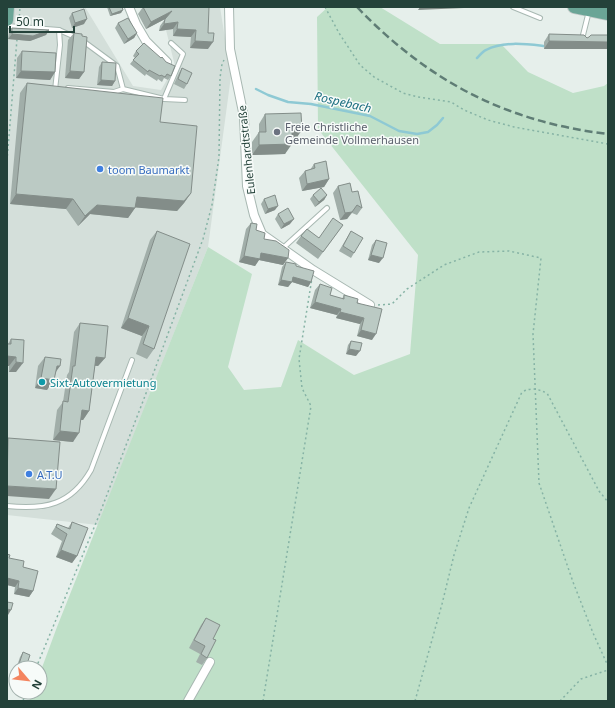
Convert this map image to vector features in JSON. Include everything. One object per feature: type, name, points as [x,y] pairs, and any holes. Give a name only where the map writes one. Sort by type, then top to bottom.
[{"type":"main road","points":[[7,20],[8,7]]},
{"type":"main road","points":[[574,7],[608,14]]},
{"type":"street","points":[[129,7],[146,42],[167,62]]},
{"type":"street","name":"Eulenhardtstraße","points":[[229,7],[230,49],[244,117],[247,186],[254,215],[262,234],[313,270],[370,305]]},
{"type":"street","points":[[188,701],[210,662]]},
{"type":"lane","points":[[513,7],[540,18]]},
{"type":"lane","points":[[582,42],[589,10]]},
{"type":"lane","points":[[7,26],[59,30],[85,41],[117,66],[123,89]]},
{"type":"lane","points":[[48,88],[55,90],[56,86],[60,45],[59,30]]},
{"type":"lane","points":[[164,98],[183,54],[171,44]]},
{"type":"lane","points":[[56,86],[114,92],[123,89],[164,98],[185,100]]},
{"type":"lane","points":[[282,248],[327,208]]},
{"type":"lane","points":[[7,506],[25,507],[50,505],[69,495],[85,480],[91,470],[132,360]]},
{"type":"path","points":[[7,161],[20,7]]},
{"type":"path","points":[[325,7],[338,33],[360,65],[374,77],[403,93],[451,102],[464,110],[488,120],[514,127],[608,144]]},
{"type":"path","points":[[39,660],[98,518],[203,239],[212,205],[219,158],[220,78],[222,64],[230,49]]},
{"type":"path","points":[[370,305],[392,304],[407,289],[444,265],[480,252],[509,251],[541,258],[533,334],[539,483],[573,582],[608,666]]},
{"type":"path","points":[[263,701],[311,406],[302,388],[299,358],[313,270]]},
{"type":"path","points":[[415,701],[454,555],[469,508],[522,392],[528,389],[536,388],[547,393],[599,491],[608,502]]},
{"type":"path","points":[[560,701],[580,680],[608,670]]},
{"type":"shaded area","points":[[7,7],[85,7],[133,86],[161,90],[175,66],[164,22],[172,7],[220,7],[231,76],[208,247],[98,525],[7,515]]},
{"type":"green space","points":[[328,7],[380,7],[440,44],[501,44],[528,72],[573,93],[604,86],[608,83],[608,701],[29,701],[48,700],[48,660],[45,660],[208,247],[252,274],[228,367],[244,390],[281,387],[298,340],[354,375],[410,354],[418,255],[318,129],[317,17]]},
{"type":"building","points":[[109,7],[122,7],[123,10],[112,14]]},
{"type":"building","points":[[143,7],[209,7],[208,33],[214,33],[213,42],[195,41],[196,30],[177,29],[178,22],[164,24],[165,19],[172,11],[151,22]]},
{"type":"building","points":[[84,9],[87,19],[75,23],[72,13]]},
{"type":"building","points":[[128,18],[137,33],[128,39],[118,23]]},
{"type":"building","points":[[12,28],[49,30],[33,36],[12,34]]},
{"type":"building","points":[[74,33],[82,34],[82,36],[87,37],[84,72],[70,71]]},
{"type":"building","points":[[549,34],[584,35],[587,38],[591,35],[608,35],[608,42],[549,41]]},
{"type":"building","points":[[144,43],[166,62],[175,66],[171,76],[167,74],[165,77],[160,76],[149,70],[148,72],[133,60],[139,54],[136,51]]},
{"type":"building","points":[[22,51],[56,53],[55,72],[21,71]]},
{"type":"building","points":[[102,62],[116,63],[115,81],[101,80]]},
{"type":"building","points":[[182,68],[192,73],[187,84],[178,79]]},
{"type":"building","name":"toom Baumarkt","points":[[27,83],[163,98],[160,122],[197,126],[191,193],[184,201],[137,197],[135,208],[97,205],[85,216],[73,199],[16,194]]},
{"type":"building","points":[[301,113],[302,130],[292,130],[292,144],[259,145],[259,132],[266,132],[265,114]]},
{"type":"building","points":[[326,161],[329,179],[307,184],[305,171],[315,168],[314,164]]},
{"type":"building","points":[[350,183],[352,192],[358,191],[362,208],[357,205],[352,212],[345,213],[338,186]]},
{"type":"building","points":[[321,188],[327,195],[319,202],[313,195]]},
{"type":"building","points":[[275,195],[278,206],[268,209],[264,199]]},
{"type":"building","points":[[288,208],[294,219],[284,224],[278,214]]},
{"type":"building","points":[[333,218],[343,225],[323,252],[301,236],[307,229],[319,238]]},
{"type":"building","points":[[251,223],[257,224],[256,230],[265,233],[264,239],[276,241],[289,250],[288,258],[261,253],[260,259],[244,256]]},
{"type":"building","points":[[157,231],[190,244],[154,349],[143,344],[149,326],[128,318]]},
{"type":"building","points":[[351,231],[363,238],[354,253],[343,246]]},
{"type":"building","points":[[376,240],[387,243],[383,258],[371,255]]},
{"type":"building","points":[[286,262],[314,271],[311,282],[293,277],[292,282],[281,280]]},
{"type":"building","points":[[320,284],[332,288],[330,295],[344,299],[344,295],[358,299],[357,303],[382,309],[376,334],[361,330],[364,318],[340,312],[341,309],[315,302]]},
{"type":"building","points":[[80,323],[108,326],[105,358],[96,357],[89,411],[82,410],[79,433],[60,431],[63,401],[68,402],[73,366],[75,366]]},
{"type":"building","points":[[11,339],[24,340],[23,363],[16,362],[16,357],[7,356],[7,344],[11,344]]},
{"type":"building","points":[[351,341],[362,343],[360,351],[349,349]]},
{"type":"building","points":[[45,357],[61,359],[60,366],[57,366],[54,380],[41,378]]},
{"type":"building","name":"A.T.U","points":[[8,438],[60,442],[56,489],[7,486]]},
{"type":"building","points":[[72,522],[88,528],[77,556],[61,550],[67,534],[56,527],[57,524],[70,529]]},
{"type":"building","points":[[7,554],[10,555],[9,558],[24,561],[23,567],[38,571],[33,591],[18,588],[19,581],[7,578]]},
{"type":"building","points":[[7,602],[13,603],[11,610],[7,609]]},
{"type":"building","points":[[206,618],[220,625],[213,639],[216,640],[207,658],[201,654],[205,646],[194,640]]},
{"type":"building","points":[[23,652],[30,655],[28,660],[20,660]]},
{"type":"waterway","name":"Rospebach","points":[[477,58],[485,51],[500,45],[515,44],[544,46]]},
{"type":"waterway","name":"Rospebach","points":[[256,89],[288,102],[311,104],[370,116],[399,131],[417,134],[428,132],[443,118]]},
{"type":"railway","points":[[357,7],[384,33],[412,56],[441,77],[471,94],[502,108],[536,120],[608,134]]},
{"type":"place","name":"Freie Christliche Gemeinde Vollmerhausen","points":[[277,132]]},
{"type":"place","name":"toom Baumarkt","points":[[100,169]]},
{"type":"place","name":"Sixt-Autovermietung","points":[[42,382]]},
{"type":"place","name":"A.T.U","points":[[29,474]]}]
